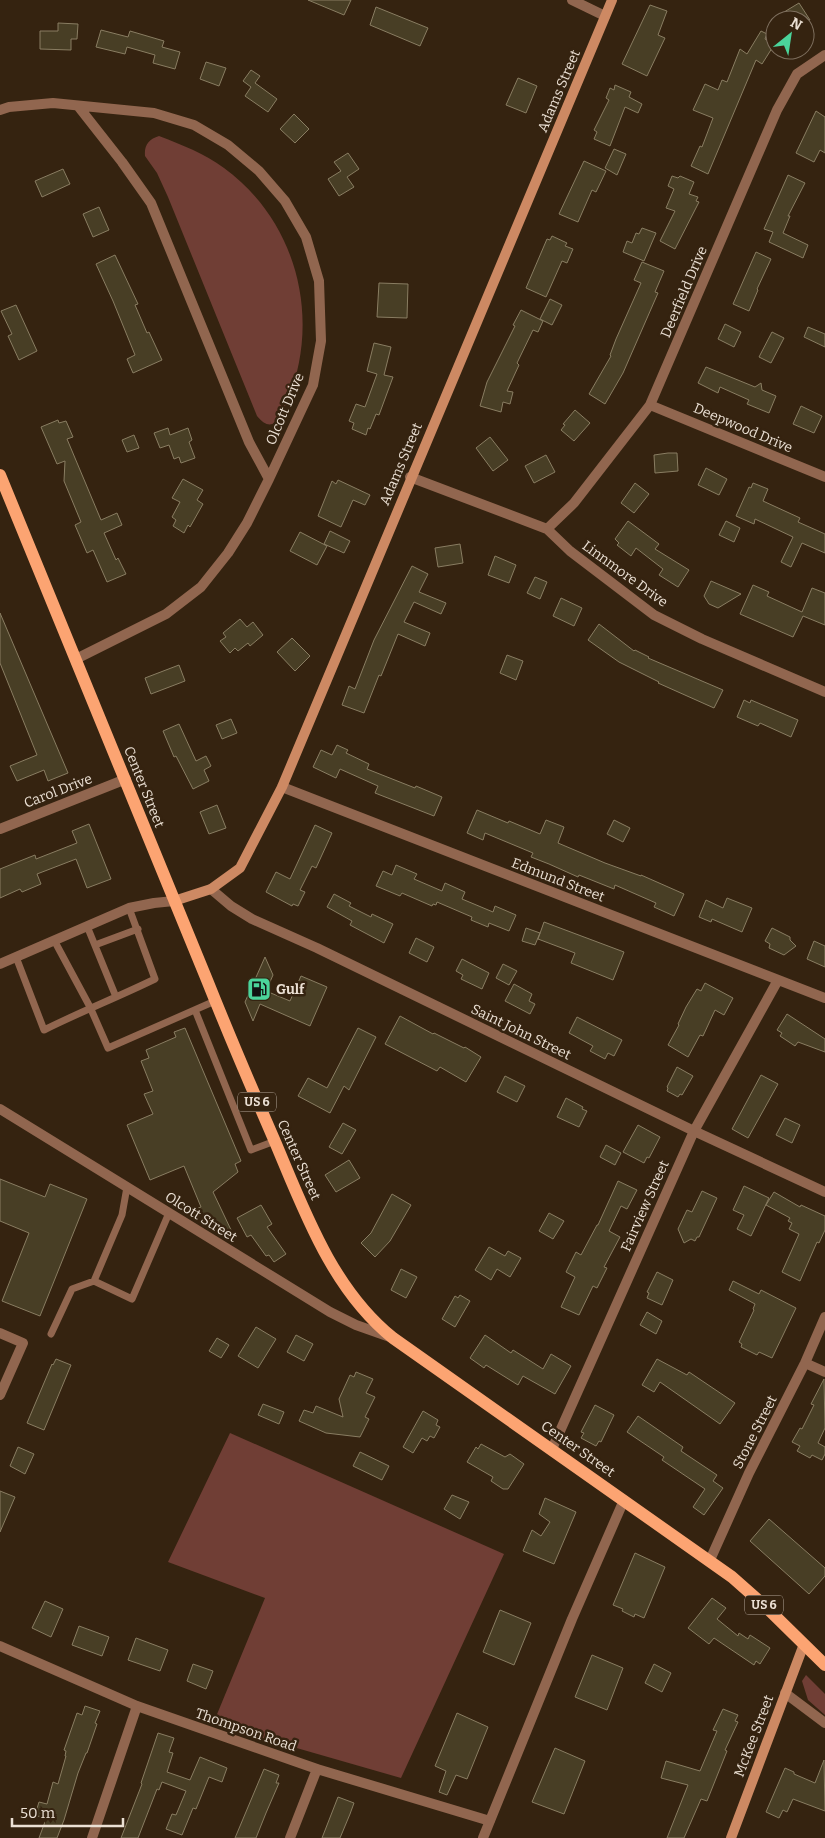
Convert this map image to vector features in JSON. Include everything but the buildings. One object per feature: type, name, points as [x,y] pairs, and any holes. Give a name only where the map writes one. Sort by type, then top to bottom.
[{"type":"main road","name":"Adams Street","points":[[174,901],[211,889],[240,868],[282,786],[410,477],[612,0]]},
{"type":"main road","name":"Center Street","points":[[0,475],[274,1141],[300,1201],[333,1266],[360,1307],[393,1338],[710,1560],[751,1593],[825,1665]]},
{"type":"main road","name":"McKee Street","points":[[731,1838],[804,1644]]},
{"type":"street","points":[[572,0],[605,16]]},
{"type":"street","name":"Deerfield Drive","points":[[547,529],[574,503],[650,405],[777,110],[797,74],[825,55]]},
{"type":"street","name":"Olcott Drive","points":[[0,110],[9,107],[53,103],[154,113],[194,125],[228,145],[259,171],[286,201],[306,237],[319,281],[321,341],[313,384],[296,426],[247,523],[228,553],[201,587],[166,614],[76,659]]},
{"type":"street","name":"Olcott Drive","points":[[78,106],[151,203],[249,442],[269,479]]},
{"type":"street","name":"Deepwood Drive","points":[[650,405],[825,477]]},
{"type":"street","name":"Linnmore Drive","points":[[410,477],[547,529],[570,551],[654,615],[702,639],[825,692]]},
{"type":"street","name":"Carol Drive","points":[[0,829],[126,780]]},
{"type":"street","name":"Edmund Street","points":[[282,786],[825,998]]},
{"type":"street","name":"Saint John Street","points":[[211,889],[231,906],[252,919],[317,948],[694,1131],[825,1192]]},
{"type":"street","points":[[0,964],[129,908],[174,901]]},
{"type":"street","name":"Fairview Street","points":[[552,1449],[694,1131],[778,980]]},
{"type":"street","name":"Olcott Street","points":[[0,1109],[330,1312],[356,1325],[393,1338]]},
{"type":"street","name":"Stone Street","points":[[710,1560],[749,1473],[805,1363],[825,1317]]},
{"type":"street","points":[[0,1333],[23,1342],[0,1395]]},
{"type":"street","points":[[805,1363],[825,1372]]},
{"type":"street","points":[[484,1838],[572,1619],[624,1500]]},
{"type":"street","name":"Thompson Road","points":[[0,1646],[137,1706],[317,1769],[490,1821]]},
{"type":"street","points":[[785,1693],[825,1723]]},
{"type":"street","points":[[92,1838],[137,1706]]},
{"type":"street","points":[[290,1838],[317,1769]]},
{"type":"lane","points":[[16,957],[44,1030],[90,1007],[155,980],[129,908]]},
{"type":"lane","points":[[87,926],[116,997]]},
{"type":"lane","points":[[95,945],[138,930]]},
{"type":"lane","points":[[54,940],[90,1007],[108,1048],[215,1001]]},
{"type":"lane","points":[[195,1010],[251,1150],[274,1141]]},
{"type":"lane","points":[[94,1282],[122,1214],[127,1187]]},
{"type":"lane","points":[[51,1334],[72,1289],[94,1282],[132,1299],[168,1213]]},
{"type":"shaded area","points":[[159,136],[201,154],[224,168],[249,190],[270,215],[285,243],[296,274],[302,305],[302,338],[297,370],[287,402],[279,418],[272,424],[263,422],[257,416],[168,197],[157,173],[145,156],[145,149],[148,143]]},
{"type":"shaded area","points":[[230,1433],[504,1554],[401,1778],[213,1724],[265,1598],[168,1562]]},
{"type":"shaded area","points":[[806,1675],[825,1694],[825,1715],[808,1700],[802,1681]]},
{"type":"place","name":"Gulf","points":[[259,989]]}]
